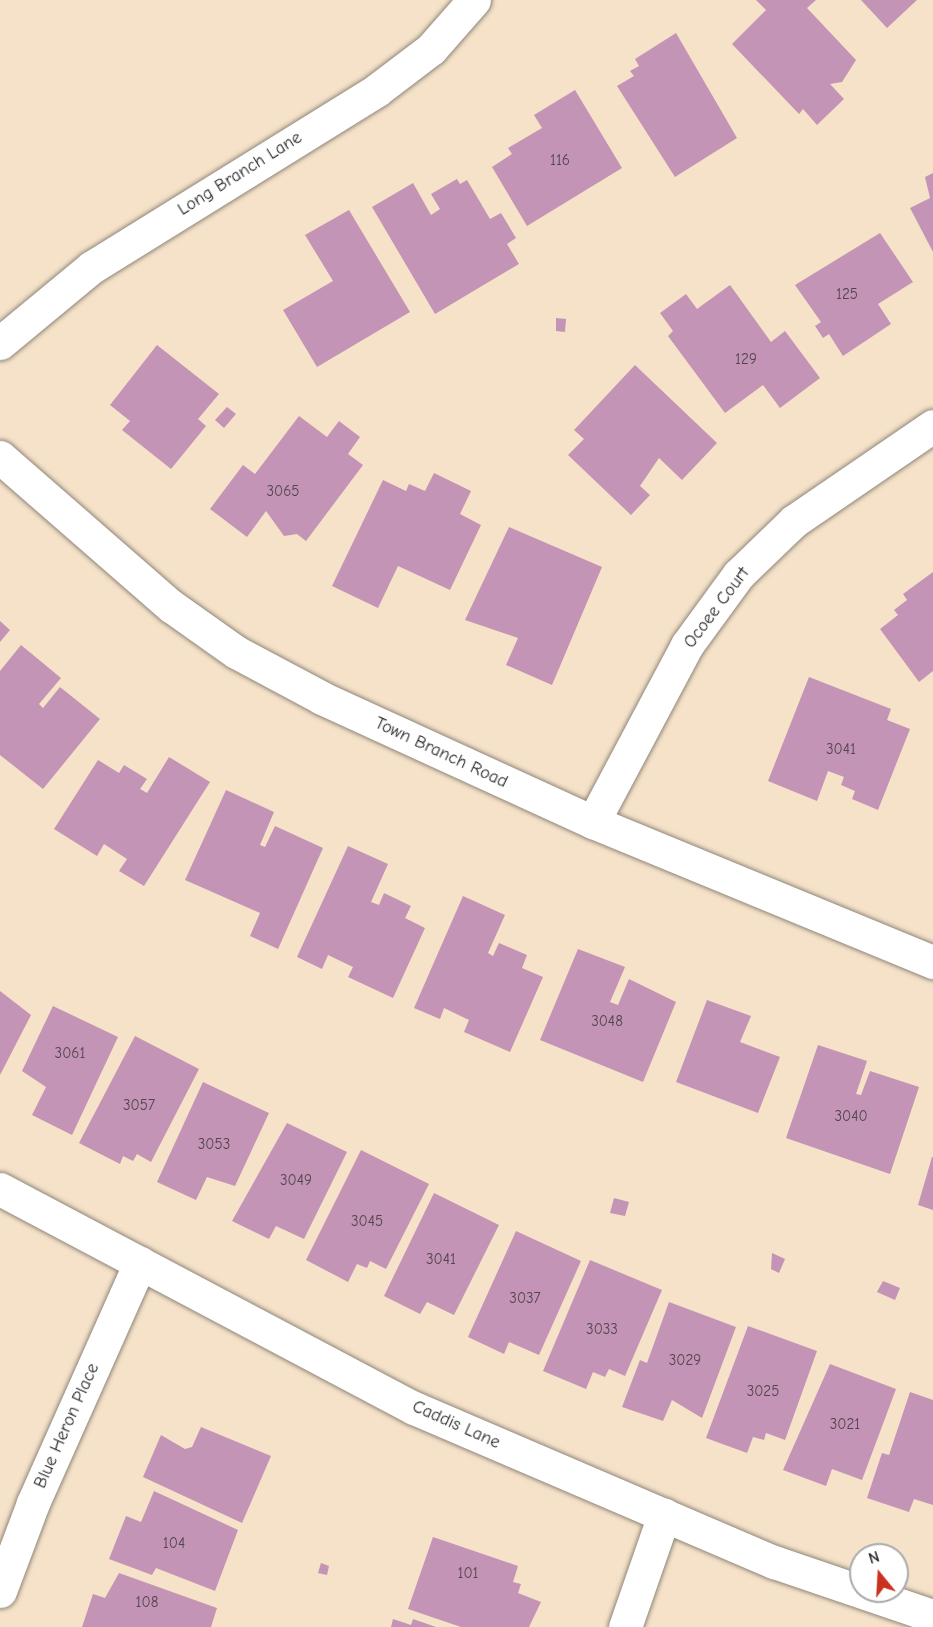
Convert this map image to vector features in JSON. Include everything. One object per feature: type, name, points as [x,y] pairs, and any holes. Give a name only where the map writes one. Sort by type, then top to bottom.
[{"type":"street","name":"Long Branch Lane","points":[[0,343],[92,267],[377,90],[430,49],[474,0]]},
{"type":"street","name":"Ocoee Court","points":[[593,822],[687,645],[738,575],[795,521],[933,426]]},
{"type":"street","name":"Town Branch Road","points":[[0,457],[171,606],[236,652],[322,698],[593,822],[933,962]]},
{"type":"street","name":"Caddis Lane","points":[[0,1189],[414,1408],[774,1562],[933,1616]]},
{"type":"street","name":"Blue Heron Place","points":[[0,1591],[33,1503],[140,1263]]},
{"type":"street","points":[[625,1627],[664,1515]]},
{"type":"building","points":[[756,0],[816,0],[807,8],[856,60],[842,82],[830,84],[844,99],[817,125],[803,109],[799,114],[732,44],[766,10]]},
{"type":"building","points":[[861,0],[917,0],[887,28]]},
{"type":"building","points":[[676,33],[737,138],[675,177],[617,86],[634,76],[630,71],[639,66],[635,59]]},
{"type":"building","points":[[575,90],[622,168],[527,226],[492,167],[512,154],[508,148],[542,128],[534,115]]},
{"type":"building","points":[[933,173],[933,252],[910,208],[930,198],[925,177]]},
{"type":"building","points":[[457,179],[460,184],[467,180],[490,219],[501,213],[516,238],[507,244],[519,264],[435,314],[372,207],[413,183],[431,215],[440,209],[431,194]]},
{"type":"building","points":[[349,210],[410,312],[317,367],[283,310],[333,281],[305,235]]},
{"type":"building","points":[[880,233],[913,282],[878,304],[891,324],[843,356],[829,334],[823,338],[815,326],[821,322],[795,285]]},
{"type":"building","points":[[730,285],[771,342],[785,331],[820,378],[780,408],[763,385],[725,413],[668,336],[673,331],[660,313],[686,294],[697,309]]},
{"type":"building","points":[[556,318],[566,319],[565,332],[556,331]]},
{"type":"building","points":[[157,345],[219,394],[198,419],[206,426],[171,469],[122,430],[130,421],[110,405]]},
{"type":"building","points":[[635,365],[717,443],[682,480],[659,458],[640,486],[650,495],[631,515],[568,455],[584,439],[574,430]]},
{"type":"building","points":[[227,407],[236,414],[224,428],[215,420]]},
{"type":"building","points":[[299,416],[327,437],[339,421],[360,437],[348,454],[363,465],[306,541],[297,534],[284,536],[266,511],[247,537],[210,509],[243,465],[255,474]]},
{"type":"building","points":[[434,473],[471,491],[460,514],[481,525],[450,590],[398,566],[378,608],[332,586],[383,480],[406,491],[409,484],[425,491]]},
{"type":"building","points":[[509,527],[602,567],[552,685],[506,665],[518,638],[465,620]]},
{"type":"building","points":[[933,572],[933,671],[919,682],[880,629],[898,615],[894,610],[907,600],[903,594]]},
{"type":"building","points":[[0,621],[10,630],[0,642]]},
{"type":"building","points":[[21,645],[61,678],[39,704],[43,708],[60,687],[100,719],[43,789],[0,755],[0,671]]},
{"type":"building","points":[[809,677],[891,709],[887,720],[910,729],[878,810],[852,799],[855,791],[841,785],[844,777],[828,771],[817,801],[768,781]]},
{"type":"building","points":[[169,757],[210,782],[144,886],[119,871],[127,859],[104,844],[97,856],[54,829],[98,760],[119,773],[124,765],[147,779],[140,789],[147,793]]},
{"type":"building","points":[[226,790],[274,812],[260,845],[265,847],[275,826],[323,848],[278,949],[250,936],[260,913],[185,880]]},
{"type":"building","points":[[348,846],[388,864],[371,902],[379,905],[384,893],[411,906],[405,918],[425,928],[393,998],[348,977],[353,967],[328,955],[322,969],[297,957]]},
{"type":"building","points":[[463,896],[505,915],[488,953],[493,956],[499,943],[527,955],[522,968],[543,977],[510,1052],[464,1032],[469,1020],[444,1008],[440,1019],[414,1008]]},
{"type":"building","points":[[578,949],[625,967],[610,1002],[618,1005],[629,979],[676,1002],[643,1082],[540,1040]]},
{"type":"building","points":[[0,991],[31,1015],[0,1075]]},
{"type":"building","points":[[707,1000],[751,1016],[740,1042],[780,1057],[758,1113],[676,1082]]},
{"type":"building","points":[[53,1006],[118,1037],[72,1135],[32,1115],[46,1087],[22,1071]]},
{"type":"building","points":[[135,1036],[199,1069],[151,1162],[137,1154],[133,1161],[123,1156],[120,1164],[79,1143]]},
{"type":"building","points":[[818,1045],[867,1061],[856,1094],[861,1095],[870,1071],[919,1087],[890,1174],[786,1138]]},
{"type":"building","points":[[203,1082],[269,1113],[235,1186],[207,1177],[196,1200],[157,1182]]},
{"type":"building","points":[[287,1123],[347,1152],[304,1239],[276,1226],[269,1239],[232,1221]]},
{"type":"building","points":[[361,1150],[429,1184],[386,1269],[370,1261],[367,1268],[357,1264],[348,1282],[306,1260]]},
{"type":"building","points":[[933,1157],[933,1210],[918,1205]]},
{"type":"building","points":[[434,1193],[499,1225],[454,1315],[427,1302],[420,1314],[384,1296]]},
{"type":"building","points":[[614,1198],[629,1202],[625,1216],[610,1213]]},
{"type":"building","points":[[516,1231],[581,1261],[539,1355],[509,1342],[504,1354],[468,1337]]},
{"type":"building","points":[[772,1253],[785,1259],[779,1273],[771,1269]]},
{"type":"building","points":[[590,1260],[662,1290],[625,1376],[609,1369],[605,1377],[593,1372],[586,1389],[543,1371]]},
{"type":"building","points":[[883,1281],[900,1288],[895,1300],[877,1292]]},
{"type":"building","points":[[669,1302],[736,1327],[702,1418],[672,1400],[663,1421],[622,1407],[640,1360],[647,1363]]},
{"type":"building","points":[[748,1326],[817,1351],[785,1440],[766,1433],[764,1440],[753,1437],[747,1453],[706,1438]]},
{"type":"building","points":[[830,1364],[896,1389],[862,1480],[832,1469],[826,1486],[783,1470]]},
{"type":"building","points":[[910,1392],[933,1400],[933,1505],[914,1499],[909,1512],[867,1498],[882,1453],[889,1455]]},
{"type":"building","points":[[201,1427],[271,1456],[242,1523],[143,1477],[161,1435],[185,1449],[192,1447]]},
{"type":"building","points":[[154,1491],[238,1530],[215,1591],[156,1568],[152,1575],[109,1559],[126,1516],[141,1522]]},
{"type":"building","points":[[433,1537],[518,1566],[513,1582],[521,1584],[518,1593],[541,1602],[529,1627],[461,1627],[408,1609]]},
{"type":"building","points":[[321,1563],[329,1566],[327,1575],[318,1573]]},
{"type":"building","points":[[119,1573],[217,1608],[211,1627],[82,1627],[93,1594],[105,1598]]},
{"type":"building","points":[[393,1619],[411,1625],[413,1619],[436,1627],[391,1627]]}]
